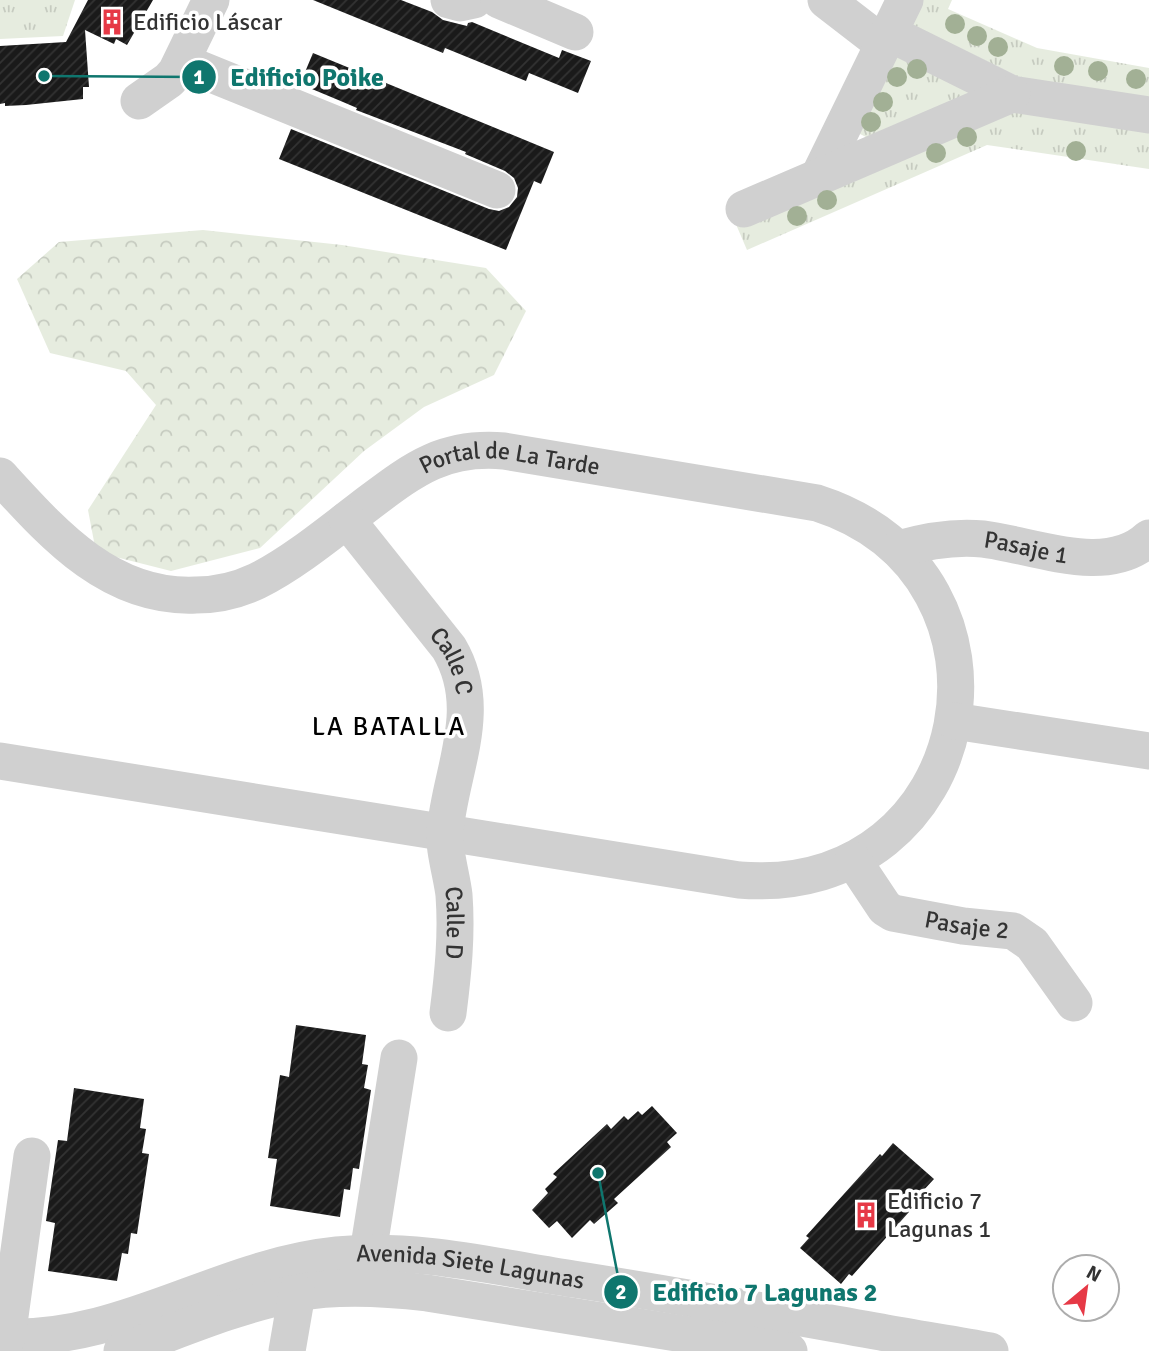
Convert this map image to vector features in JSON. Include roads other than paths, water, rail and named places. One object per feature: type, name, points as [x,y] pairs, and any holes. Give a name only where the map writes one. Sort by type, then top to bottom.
[{"type":"street","points":[[139,101],[169,80],[182,62],[211,0]]},
{"type":"street","points":[[450,0],[460,3],[474,0]]},
{"type":"street","points":[[499,0],[575,32]]},
{"type":"street","points":[[825,0],[886,38],[1012,94],[1149,115]]},
{"type":"street","points":[[820,174],[905,0]]},
{"type":"street","points":[[182,62],[497,190]]},
{"type":"street","points":[[744,209],[820,174],[1012,94]]},
{"type":"street","name":"Portal de La Tarde","points":[[0,476],[57,536],[98,568],[136,587],[178,596],[219,594],[258,580],[421,466],[453,454],[484,450],[817,503],[860,520],[898,549],[917,571],[933,596],[944,623],[955,671],[957,696],[954,721],[941,764],[919,803],[889,836],[853,860],[809,877],[763,882],[444,834],[0,761]]},
{"type":"street","name":"Calle C","points":[[347,520],[440,636],[462,675],[466,720],[444,834]]},
{"type":"street","name":"Pasaje 1","points":[[898,549],[939,540],[984,540],[1105,559],[1134,550],[1149,538]]},
{"type":"street","points":[[954,721],[1149,751]]},
{"type":"street","name":"Calle D","points":[[444,834],[450,863],[455,923],[454,965],[448,1013]]},
{"type":"street","name":"Pasaje 2","points":[[853,860],[885,908],[893,914],[1013,931],[1022,936],[1032,944],[1074,1003]]},
{"type":"street","points":[[368,1254],[399,1058]]},
{"type":"street","points":[[4,1338],[32,1156]]},
{"type":"street","name":"Avenida Siete Lagunas","points":[[4,1338],[68,1342],[100,1327],[134,1317],[245,1274],[278,1265],[338,1255],[399,1254],[681,1296],[990,1351]]},
{"type":"street","points":[[455,1297],[460,1261]]},
{"type":"street","name":"Avenida Siete Lagunas","points":[[122,1351],[242,1308],[297,1293],[368,1288],[455,1297],[661,1341],[789,1351]]},
{"type":"street","points":[[287,1351],[297,1293]]},
{"type":"street","points":[[661,1341],[681,1296]]},
{"type":"place","name":"Edificio Láscar","points":[[112,22]]},
{"type":"place","name":"Edificio Poike","points":[[44,76]]},
{"type":"place","name":"Edificio 7 Lagunas 2","points":[[598,1173]]},
{"type":"place","name":"Edificio 7 Lagunas 1","points":[[866,1215]]},
{"type":"district","name":"LA BATALLA","points":[[389,727]]}]
